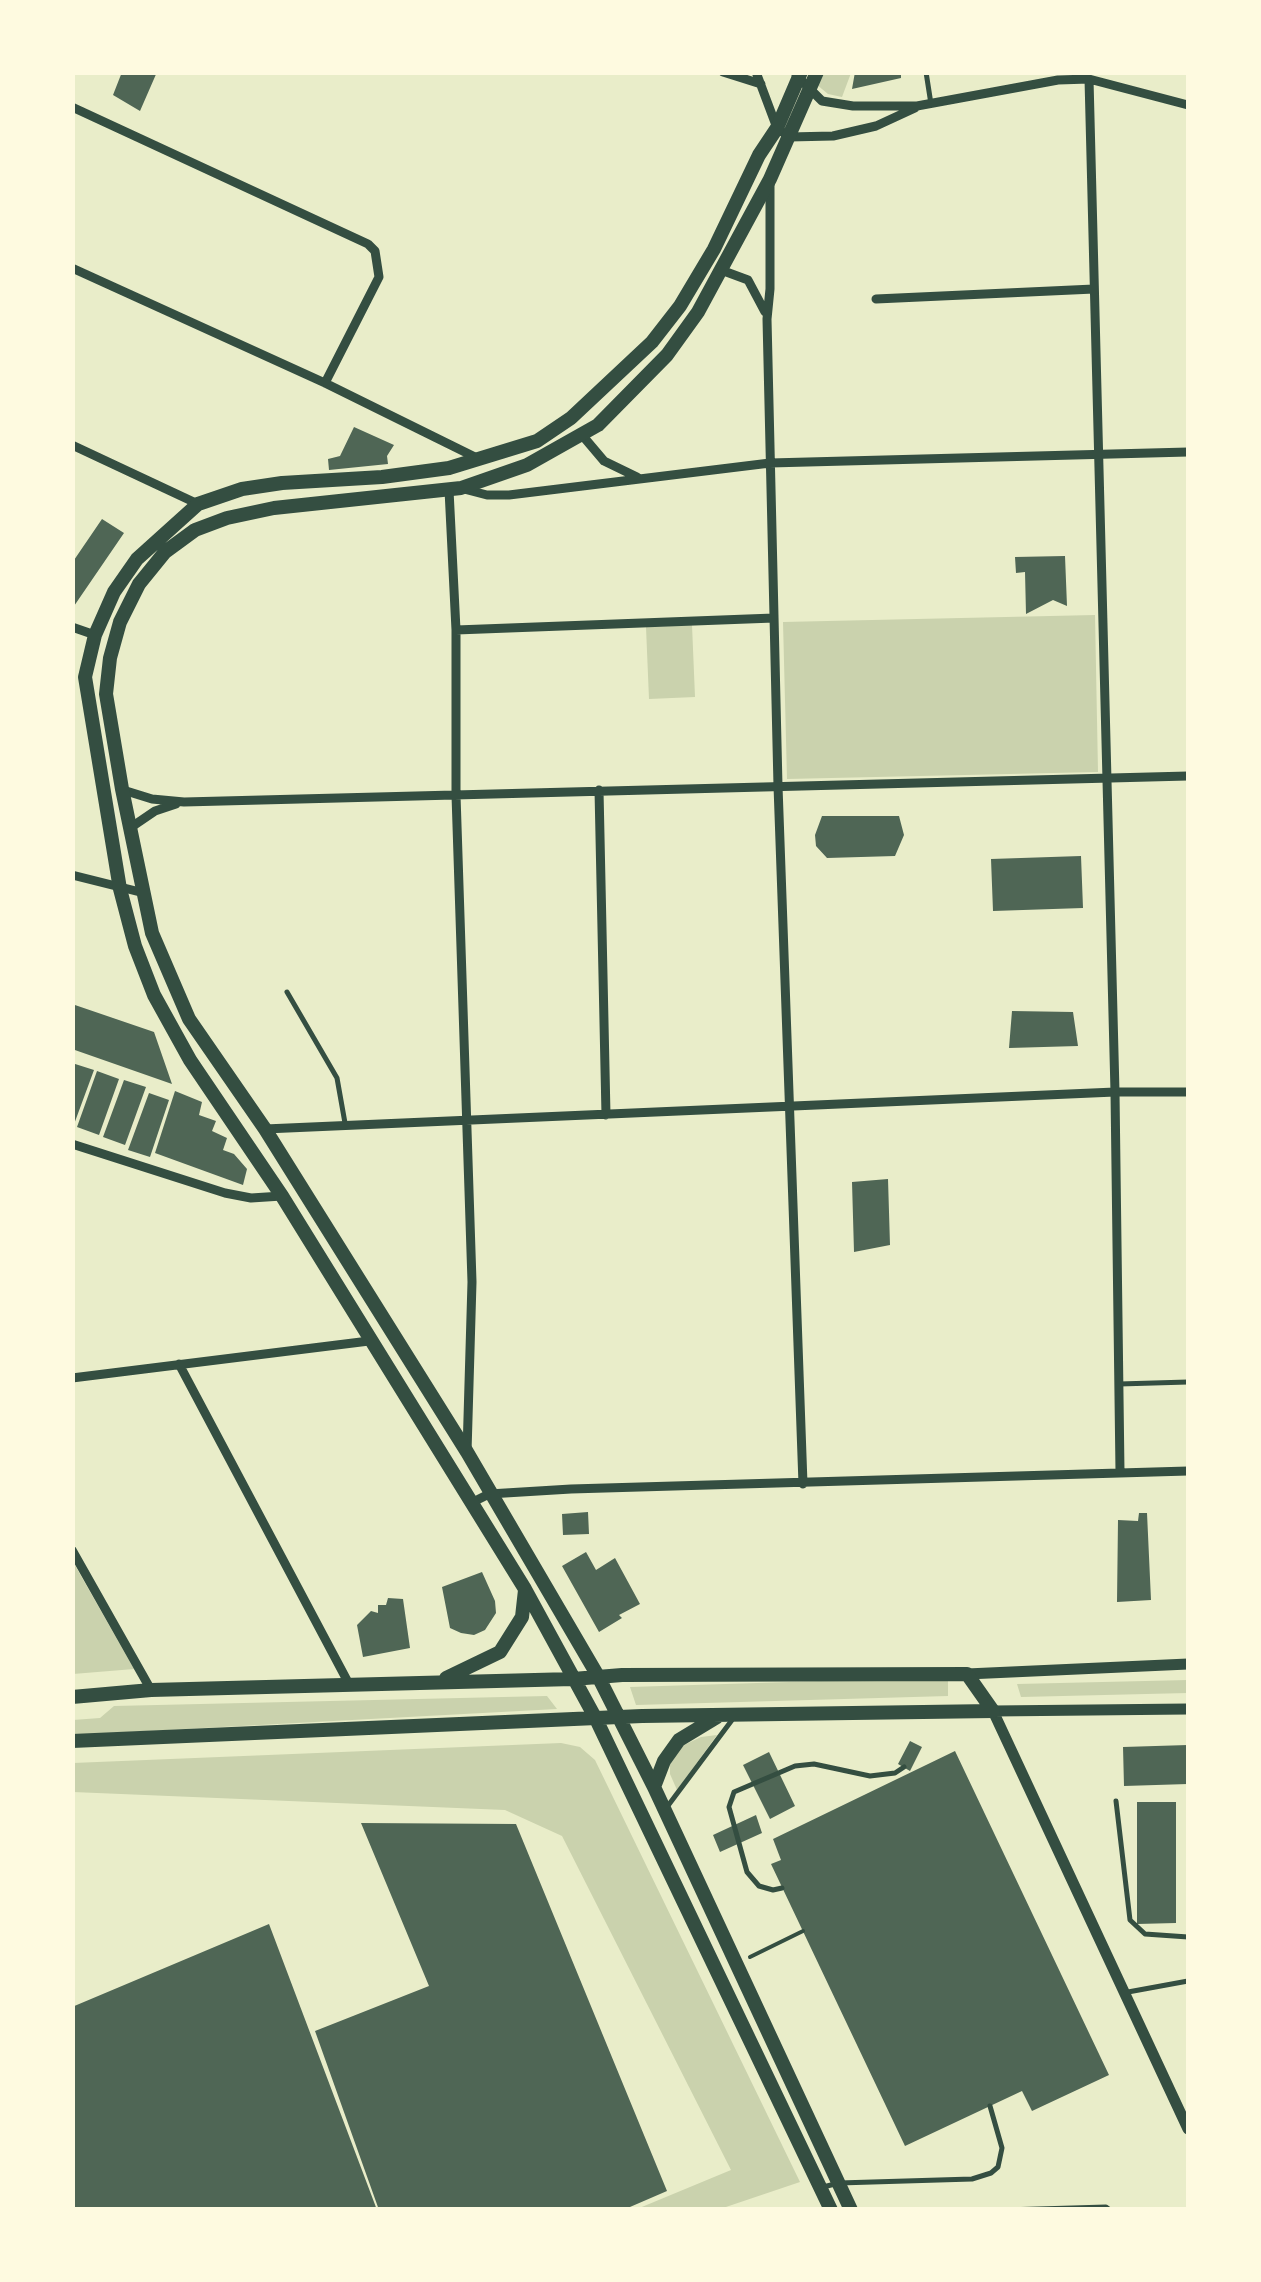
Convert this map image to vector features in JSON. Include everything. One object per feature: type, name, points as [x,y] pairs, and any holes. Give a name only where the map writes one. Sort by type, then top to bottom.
[{"type":"main road","points":[[817,72],[801,78],[770,179],[698,312],[667,355],[622,404],[582,434],[527,465],[455,489],[274,508],[195,530],[165,552],[139,584],[120,622],[106,694],[152,933],[189,1019],[265,1130],[467,1452],[598,1676],[852,2210]]},
{"type":"main road","points":[[783,132],[753,166],[698,280],[652,342],[571,418],[537,441],[449,468],[382,478],[242,488],[198,504],[137,559],[114,592],[80,669],[120,889],[135,946],[154,995],[190,1060],[282,1196],[526,1589],[596,1719],[831,2210]]},
{"type":"main road","points":[[436,1682],[500,1652],[522,1617],[526,1589]]},
{"type":"main road","points":[[72,1696],[598,1676],[968,1674],[993,1710]]},
{"type":"main road","points":[[72,1705],[115,1693]]},
{"type":"main road","points":[[72,1742],[731,1714],[993,1710]]},
{"type":"main road","points":[[654,1787],[664,1761],[679,1740],[703,1723],[731,1714]]},
{"type":"street","points":[[723,72],[761,84]]},
{"type":"street","points":[[756,72],[783,132],[834,136],[876,126],[917,106]]},
{"type":"street","points":[[801,78],[822,101],[840,105],[917,106],[1058,80],[1089,79],[1188,105]]},
{"type":"street","points":[[1089,79],[1115,1092],[1120,1472]]},
{"type":"street","points":[[72,108],[368,244],[375,251],[379,277],[371,299],[324,383]]},
{"type":"street","points":[[770,179],[770,288],[766,320],[778,786],[804,1484]]},
{"type":"street","points":[[72,268],[482,460]]},
{"type":"street","points":[[722,270],[748,280],[760,298],[766,320]]},
{"type":"street","points":[[876,299],[1094,290]]},
{"type":"street","points":[[582,434],[604,461],[639,478]]},
{"type":"street","points":[[72,444],[198,504]]},
{"type":"street","points":[[467,1452],[473,1315],[456,795],[455,489],[509,495],[770,463],[1188,452]]},
{"type":"street","points":[[456,630],[774,618]]},
{"type":"street","points":[[72,628],[96,634]]},
{"type":"street","points":[[122,789],[152,800],[184,802],[1188,776]]},
{"type":"street","points":[[600,790],[606,1115]]},
{"type":"street","points":[[130,828],[155,811],[184,802]]},
{"type":"street","points":[[72,875],[144,893]]},
{"type":"street","points":[[265,1130],[1115,1092],[1188,1092]]},
{"type":"street","points":[[72,1144],[225,1194],[251,1198],[282,1196]]},
{"type":"street","points":[[72,1378],[369,1341]]},
{"type":"street","points":[[179,1364],[349,1684]]},
{"type":"street","points":[[471,1503],[489,1494],[1188,1471]]},
{"type":"street","points":[[72,1550],[152,1690]]},
{"type":"street","points":[[968,1674],[1188,1664]]},
{"type":"street","points":[[1188,1710],[993,1710],[1188,2130]]},
{"type":"lane","points":[[926,72],[932,104]]},
{"type":"lane","points":[[287,992],[337,1078],[345,1126]]},
{"type":"lane","points":[[1119,1384],[1188,1382]]},
{"type":"lane","points":[[665,1811],[731,1714]]},
{"type":"lane","points":[[782,1888],[759,1886],[748,1872],[729,1807],[734,1792],[795,1766],[814,1764],[870,1776],[904,1767]]},
{"type":"lane","points":[[1116,1801],[1130,1920],[1145,1934],[1188,1937]]},
{"type":"lane","points":[[1125,1992],[1188,1981]]},
{"type":"lane","points":[[821,2188],[839,2182],[957,2180],[991,2173],[998,2168],[1002,2148],[990,2106]]},
{"type":"lane","points":[[1004,2210],[1110,2210]]},
{"type":"path","points":[[737,1964],[803,1931]]},
{"type":"green space","points":[[821,73],[851,73],[842,97],[828,94],[816,84]]},
{"type":"green space","points":[[1095,615],[1098,772],[787,779],[783,622]]},
{"type":"green space","points":[[692,625],[695,697],[649,699],[646,627]]},
{"type":"green space","points":[[73,1562],[134,1669],[73,1674]]},
{"type":"green space","points":[[948,1677],[948,1696],[636,1705],[630,1687]]},
{"type":"green space","points":[[1188,1680],[1188,1693],[1021,1697],[1017,1684]]},
{"type":"green space","points":[[547,1696],[557,1709],[73,1735],[73,1720],[100,1718],[114,1706]]},
{"type":"green space","points":[[717,1735],[677,1790],[670,1764],[682,1746]]},
{"type":"green space","points":[[561,1743],[580,1747],[595,1760],[800,2182],[720,2209],[637,2209],[731,2170],[562,1836],[505,1810],[73,1792],[73,1763]]},
{"type":"building","points":[[122,72],[157,72],[140,111],[113,95]]},
{"type":"building","points":[[855,72],[901,72],[901,78],[852,89]]},
{"type":"building","points":[[354,427],[394,445],[387,456],[388,464],[329,470],[328,459],[340,456]]},
{"type":"building","points":[[102,519],[124,533],[72,609],[72,563]]},
{"type":"building","points":[[1065,556],[1067,606],[1053,600],[1026,614],[1025,572],[1016,573],[1015,557]]},
{"type":"building","points":[[822,816],[899,816],[904,835],[895,856],[827,858],[816,846],[815,835]]},
{"type":"building","points":[[1081,856],[1083,908],[993,911],[991,859]]},
{"type":"building","points":[[72,1004],[154,1032],[172,1084],[72,1049]]},
{"type":"building","points":[[1012,1011],[1073,1012],[1078,1046],[1009,1048]]},
{"type":"building","points":[[72,1063],[94,1070],[73,1127],[72,1127]]},
{"type":"building","points":[[97,1071],[119,1079],[99,1135],[77,1127]]},
{"type":"building","points":[[124,1080],[146,1087],[125,1145],[103,1137]]},
{"type":"building","points":[[175,1091],[202,1102],[199,1115],[216,1121],[212,1131],[227,1138],[223,1150],[234,1154],[247,1169],[243,1185],[155,1153]]},
{"type":"building","points":[[149,1093],[169,1100],[150,1157],[128,1150]]},
{"type":"building","points":[[888,1179],[890,1245],[854,1252],[852,1182]]},
{"type":"building","points":[[588,1512],[589,1534],[563,1535],[562,1514]]},
{"type":"building","points":[[1139,1513],[1147,1513],[1151,1600],[1117,1602],[1118,1520],[1138,1521]]},
{"type":"building","points":[[586,1552],[596,1570],[615,1558],[640,1604],[599,1632],[562,1566]]},
{"type":"building","points":[[482,1572],[496,1613],[485,1630],[474,1635],[461,1633],[450,1628],[442,1587]]},
{"type":"building","points":[[388,1598],[403,1599],[410,1648],[363,1657],[357,1625],[371,1611],[378,1613],[378,1605],[386,1605]]},
{"type":"building","points":[[910,1741],[922,1747],[910,1771],[898,1764]]},
{"type":"building","points":[[1188,1745],[1188,1784],[1124,1786],[1123,1747]]},
{"type":"building","points":[[955,1751],[1109,2075],[1032,2111],[1022,2091],[905,2146],[771,1864],[781,1860],[773,1839]]},
{"type":"building","points":[[769,1752],[795,1806],[770,1819],[743,1765]]},
{"type":"building","points":[[1137,1802],[1176,1802],[1176,1923],[1137,1924]]},
{"type":"building","points":[[756,1815],[762,1833],[720,1852],[713,1835]]},
{"type":"building","points":[[361,1823],[516,1824],[667,2191],[623,2210],[379,2210],[315,2031],[429,1986]]},
{"type":"building","points":[[269,1924],[377,2210],[72,2210],[72,2007]]}]
